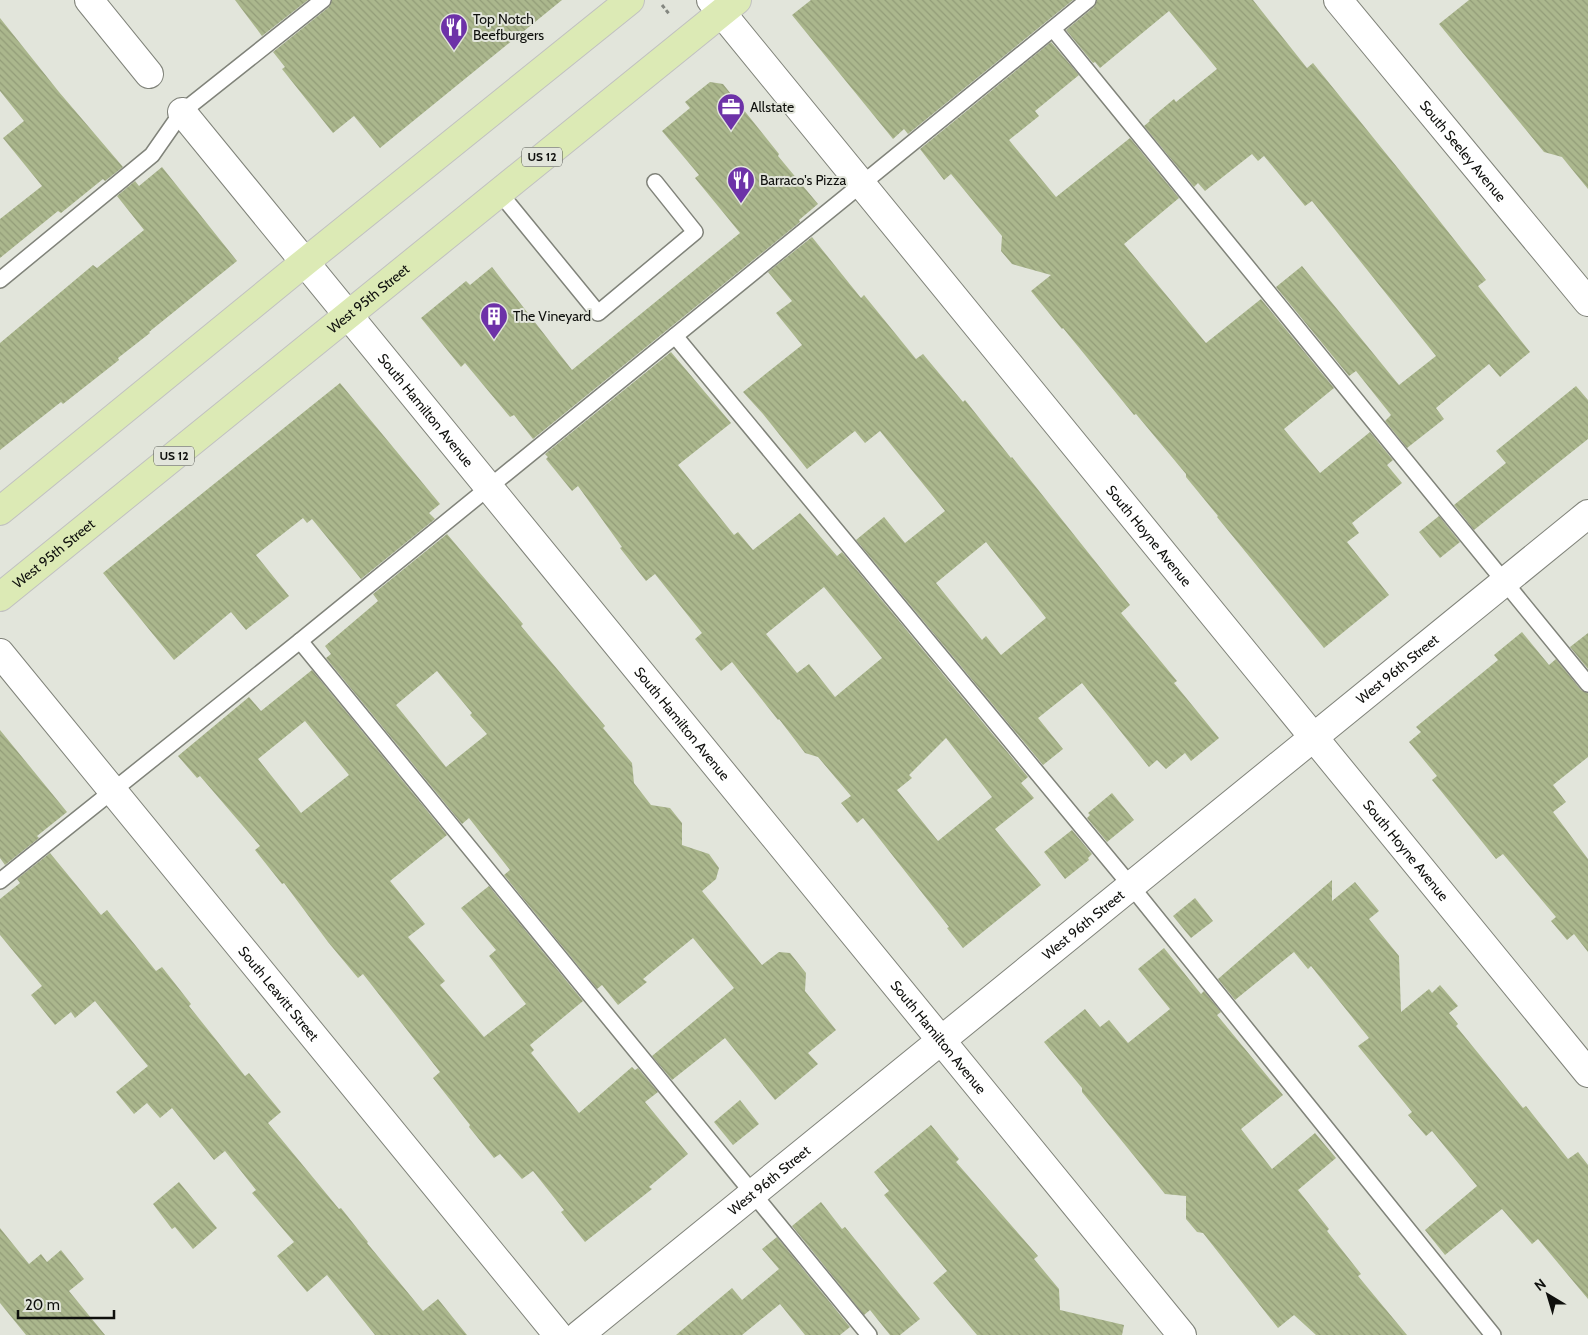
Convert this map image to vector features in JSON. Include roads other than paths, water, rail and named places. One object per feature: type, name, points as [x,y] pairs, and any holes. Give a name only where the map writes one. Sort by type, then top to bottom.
[{"type":"main road","points":[[0,511],[630,0]]},
{"type":"main road","name":"West 95th Street","points":[[0,597],[499,192],[723,4]]},
{"type":"street","points":[[89,0],[149,74]]},
{"type":"street","name":"South Seeley Avenue","points":[[1338,0],[1588,302]]},
{"type":"street","name":"South Hoyne Avenue","points":[[723,4],[861,184],[1588,1073]]},
{"type":"street","name":"South Hamilton Avenue","points":[[182,112],[1182,1335]]},
{"type":"street","name":"West 96th Street","points":[[579,1335],[1588,514]]},
{"type":"street","name":"South Leavitt Street","points":[[0,653],[558,1335]]},
{"type":"lane","points":[[0,279],[152,155],[182,112],[323,0]]},
{"type":"lane","points":[[0,881],[490,488],[1088,0]]},
{"type":"lane","points":[[1053,29],[1588,684]]},
{"type":"lane","points":[[499,192],[598,313],[695,232],[655,182]]},
{"type":"lane","points":[[675,336],[1131,886],[1493,1335]]},
{"type":"lane","points":[[300,641],[869,1335]]},
{"type":"place","name":"Top Notch Beefburgers","points":[[454,51]]},
{"type":"place","name":"Allstate","points":[[731,131]]},
{"type":"place","name":"Barraco's Pizza","points":[[741,204]]},
{"type":"place","name":"The Vineyard","points":[[494,340]]}]
